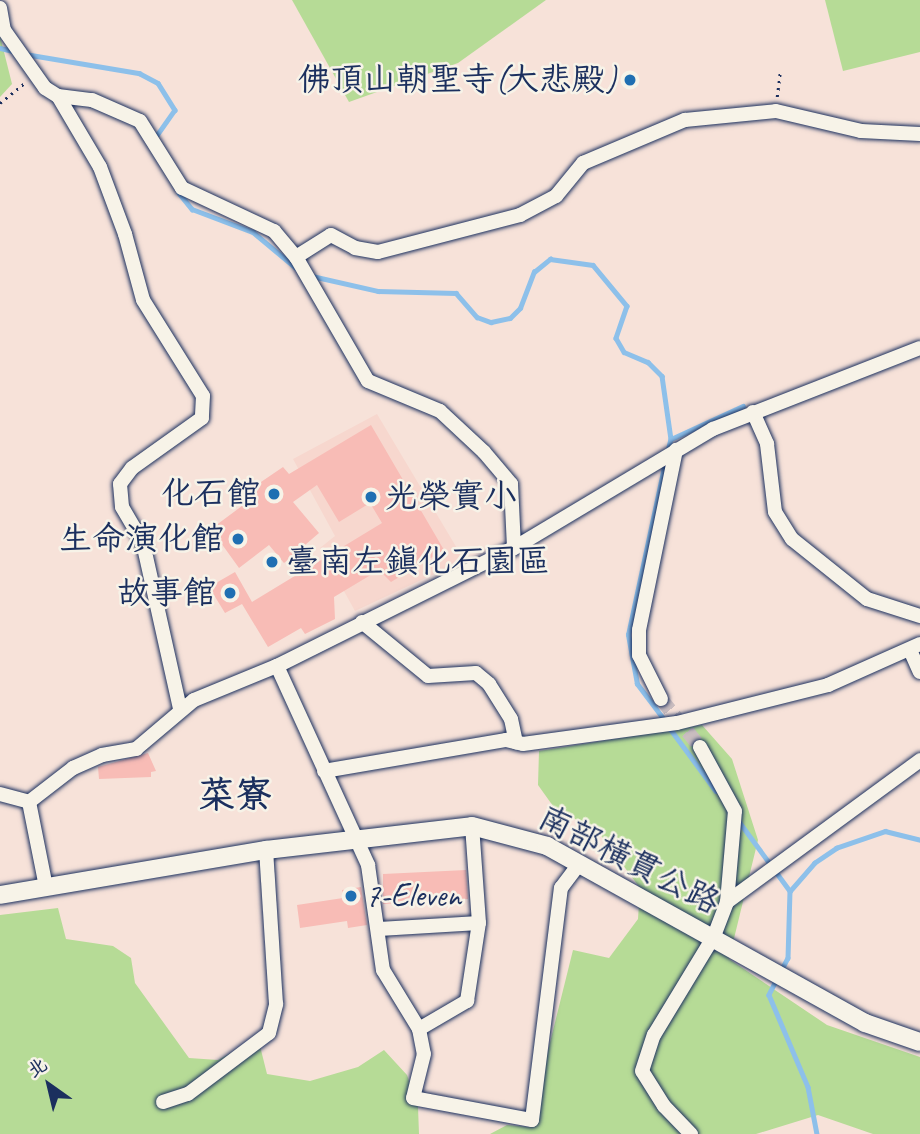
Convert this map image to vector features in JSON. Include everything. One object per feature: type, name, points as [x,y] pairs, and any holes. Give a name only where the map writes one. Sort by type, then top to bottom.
[{"type":"main road","name":"南部橫貫公路","points":[[0,895],[266,850],[472,826],[548,846],[714,936],[865,1023],[920,1042]]},
{"type":"lane","points":[[0,8],[4,30],[35,76],[58,96],[100,167],[125,234],[143,300],[203,396],[202,418],[132,468],[120,484],[122,507],[143,543],[180,708]]},
{"type":"lane","points":[[58,96],[92,100],[141,121],[182,187],[256,220],[274,231],[296,257],[368,381],[440,411],[511,484],[514,548]]},
{"type":"lane","points":[[296,257],[331,235],[355,248],[378,253],[520,215],[556,196],[583,163],[685,120],[776,111],[861,131],[920,134]]},
{"type":"lane","points":[[29,802],[73,768],[102,755],[136,749],[180,708],[223,685],[276,666],[514,548],[676,450],[753,412],[920,348]]},
{"type":"lane","points":[[753,412],[767,444],[775,512],[792,539],[867,599],[920,616]]},
{"type":"lane","points":[[661,699],[639,655],[639,631],[676,450]]},
{"type":"lane","points":[[362,622],[428,676],[475,673],[489,684],[511,719],[516,742]]},
{"type":"lane","points":[[324,771],[516,742],[677,723],[828,685],[915,647],[920,672]]},
{"type":"lane","points":[[276,666],[368,865],[383,970],[419,1029],[424,1054],[413,1098],[532,1120],[561,888],[580,863]]},
{"type":"lane","points":[[691,1134],[664,1106],[642,1071],[654,1035],[714,936],[727,902],[735,811],[699,747]]},
{"type":"lane","points":[[727,902],[920,760]]},
{"type":"lane","points":[[0,794],[29,802]]},
{"type":"lane","points":[[29,802],[46,887]]},
{"type":"lane","points":[[419,1029],[467,1001],[478,923],[472,826]]},
{"type":"lane","points":[[163,1102],[188,1094],[269,1033],[276,1004],[266,850]]},
{"type":"lane","points":[[379,929],[478,923]]},
{"type":"path","points":[[776,111],[780,72]]},
{"type":"path","points":[[0,103],[35,76]]},
{"type":"shaded area","name":"光榮實小","points":[[377,414],[464,560],[355,611],[320,548],[335,536],[293,459]]},
{"type":"green space","points":[[292,0],[546,0],[458,63],[349,102]]},
{"type":"green space","points":[[825,0],[920,0],[920,52],[843,71]]},
{"type":"green space","points":[[0,36],[12,84],[0,97]]},
{"type":"green space","points":[[702,725],[732,759],[758,840],[729,959],[827,1025],[920,1057],[920,1134],[873,1134],[818,1115],[756,1134],[490,1134],[507,1125],[529,1127],[573,950],[609,958],[638,919],[640,888],[599,833],[553,806],[538,785],[539,751]]},
{"type":"green space","points":[[58,908],[66,939],[113,946],[131,958],[135,983],[189,1058],[218,1060],[258,1038],[267,1074],[310,1081],[358,1067],[384,1050],[407,1075],[418,1107],[419,1134],[0,1134],[0,915]]},
{"type":"building","points":[[371,425],[444,550],[391,582],[379,570],[334,597],[335,619],[305,634],[301,628],[268,647],[242,604],[225,613],[209,587],[235,572],[252,602],[382,523],[370,503],[339,522],[317,485],[293,502],[319,533],[284,563],[269,545],[239,568],[211,529],[250,500],[245,493],[283,467],[289,474]]},
{"type":"building","points":[[148,753],[156,771],[151,772],[151,777],[99,779],[98,767]]},
{"type":"building","points":[[466,870],[468,899],[383,904],[383,874]]},
{"type":"building","points":[[361,887],[367,925],[348,928],[347,921],[300,928],[297,905],[343,898],[342,890]]},
{"type":"waterway","points":[[0,48],[13,51]]},
{"type":"waterway","points":[[25,54],[139,73],[158,83],[175,110],[155,139]]},
{"type":"waterway","points":[[179,193],[192,209],[253,232],[296,268]]},
{"type":"waterway","points":[[312,276],[378,291],[456,293],[477,317],[491,322],[510,318],[520,308],[534,272],[550,259],[593,265],[627,306],[616,338],[624,352],[648,362],[662,376],[671,439],[668,451]]},
{"type":"waterway","points":[[671,439],[743,406]]},
{"type":"waterway","points":[[664,720],[637,684],[628,635],[665,463]]},
{"type":"waterway","points":[[669,727],[716,791]]},
{"type":"waterway","points":[[738,820],[790,891],[788,958],[781,971]]},
{"type":"waterway","points":[[790,891],[814,863],[836,848],[885,831],[920,840]]},
{"type":"waterway","points":[[777,979],[769,995],[808,1087],[817,1134]]},
{"type":"tunnel","points":[[661,699],[700,747]]},
{"type":"place","name":"佛頂山朝聖寺(大悲殿)","points":[[630,80]]},
{"type":"place","name":"化石館","points":[[274,494]]},
{"type":"place","name":"光榮實小","points":[[371,497]]},
{"type":"place","name":"生命演化館","points":[[238,539]]},
{"type":"place","name":"臺南左鎮化石園區","points":[[272,562]]},
{"type":"place","name":"故事館","points":[[230,593]]},
{"type":"place","name":"7-Eleven","points":[[351,896]]},
{"type":"district","name":"菜寮","points":[[235,795]]}]
